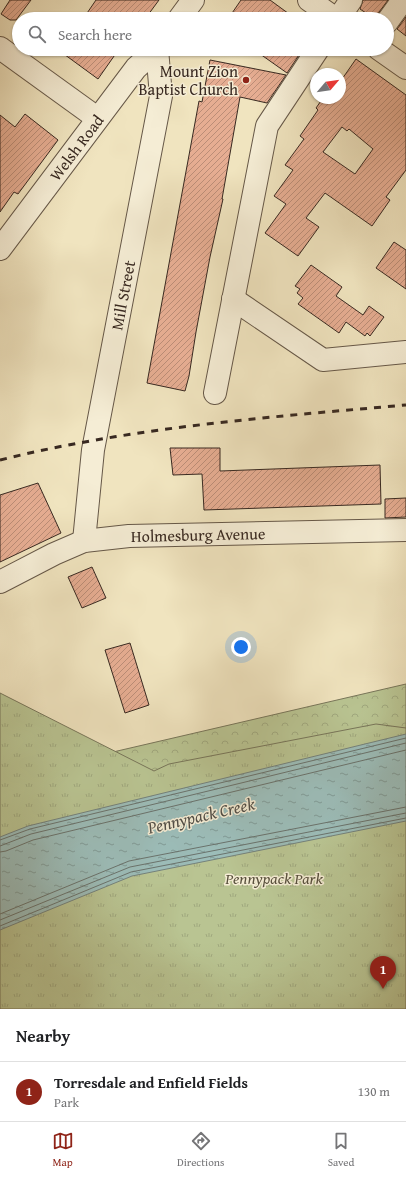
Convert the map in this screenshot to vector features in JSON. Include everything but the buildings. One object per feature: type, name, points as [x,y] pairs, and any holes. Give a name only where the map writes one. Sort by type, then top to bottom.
[{"type":"street","points":[[184,12],[192,0]]},
{"type":"street","points":[[309,0],[327,12]]},
{"type":"street","points":[[342,12],[351,0]]},
{"type":"street","points":[[394,12],[403,0]]},
{"type":"street","points":[[0,48],[97,118]]},
{"type":"street","name":"Welsh Road","points":[[0,249],[97,118],[136,68],[149,56]]},
{"type":"street","name":"Mill Street","points":[[84,541],[93,450],[161,96],[158,56]]},
{"type":"street","points":[[215,393],[267,126],[313,56]]},
{"type":"street","points":[[389,56],[406,68]]},
{"type":"street","points":[[234,299],[323,360],[406,352]]},
{"type":"street","name":"Holmesburg Avenue","points":[[0,582],[54,554],[84,541],[129,536],[406,530]]},
{"type":"green space","points":[[406,684],[406,734],[28,826],[113,752]]},
{"type":"green space","name":"Pennypack Park","points":[[0,693],[154,771],[169,764],[376,724],[406,728],[406,1009],[0,1009]]},
{"type":"water","name":"Pennypack Creek","points":[[406,734],[406,821],[132,876],[0,930],[0,837],[28,826]]},
{"type":"railway","points":[[0,460],[100,439],[151,431],[253,419],[406,405]]},
{"type":"place","name":"Mount Zion Baptist Church","points":[[246,80]]},
{"type":"place","name":"Torresdale and Enfield Fields","points":[[383,989]]}]
